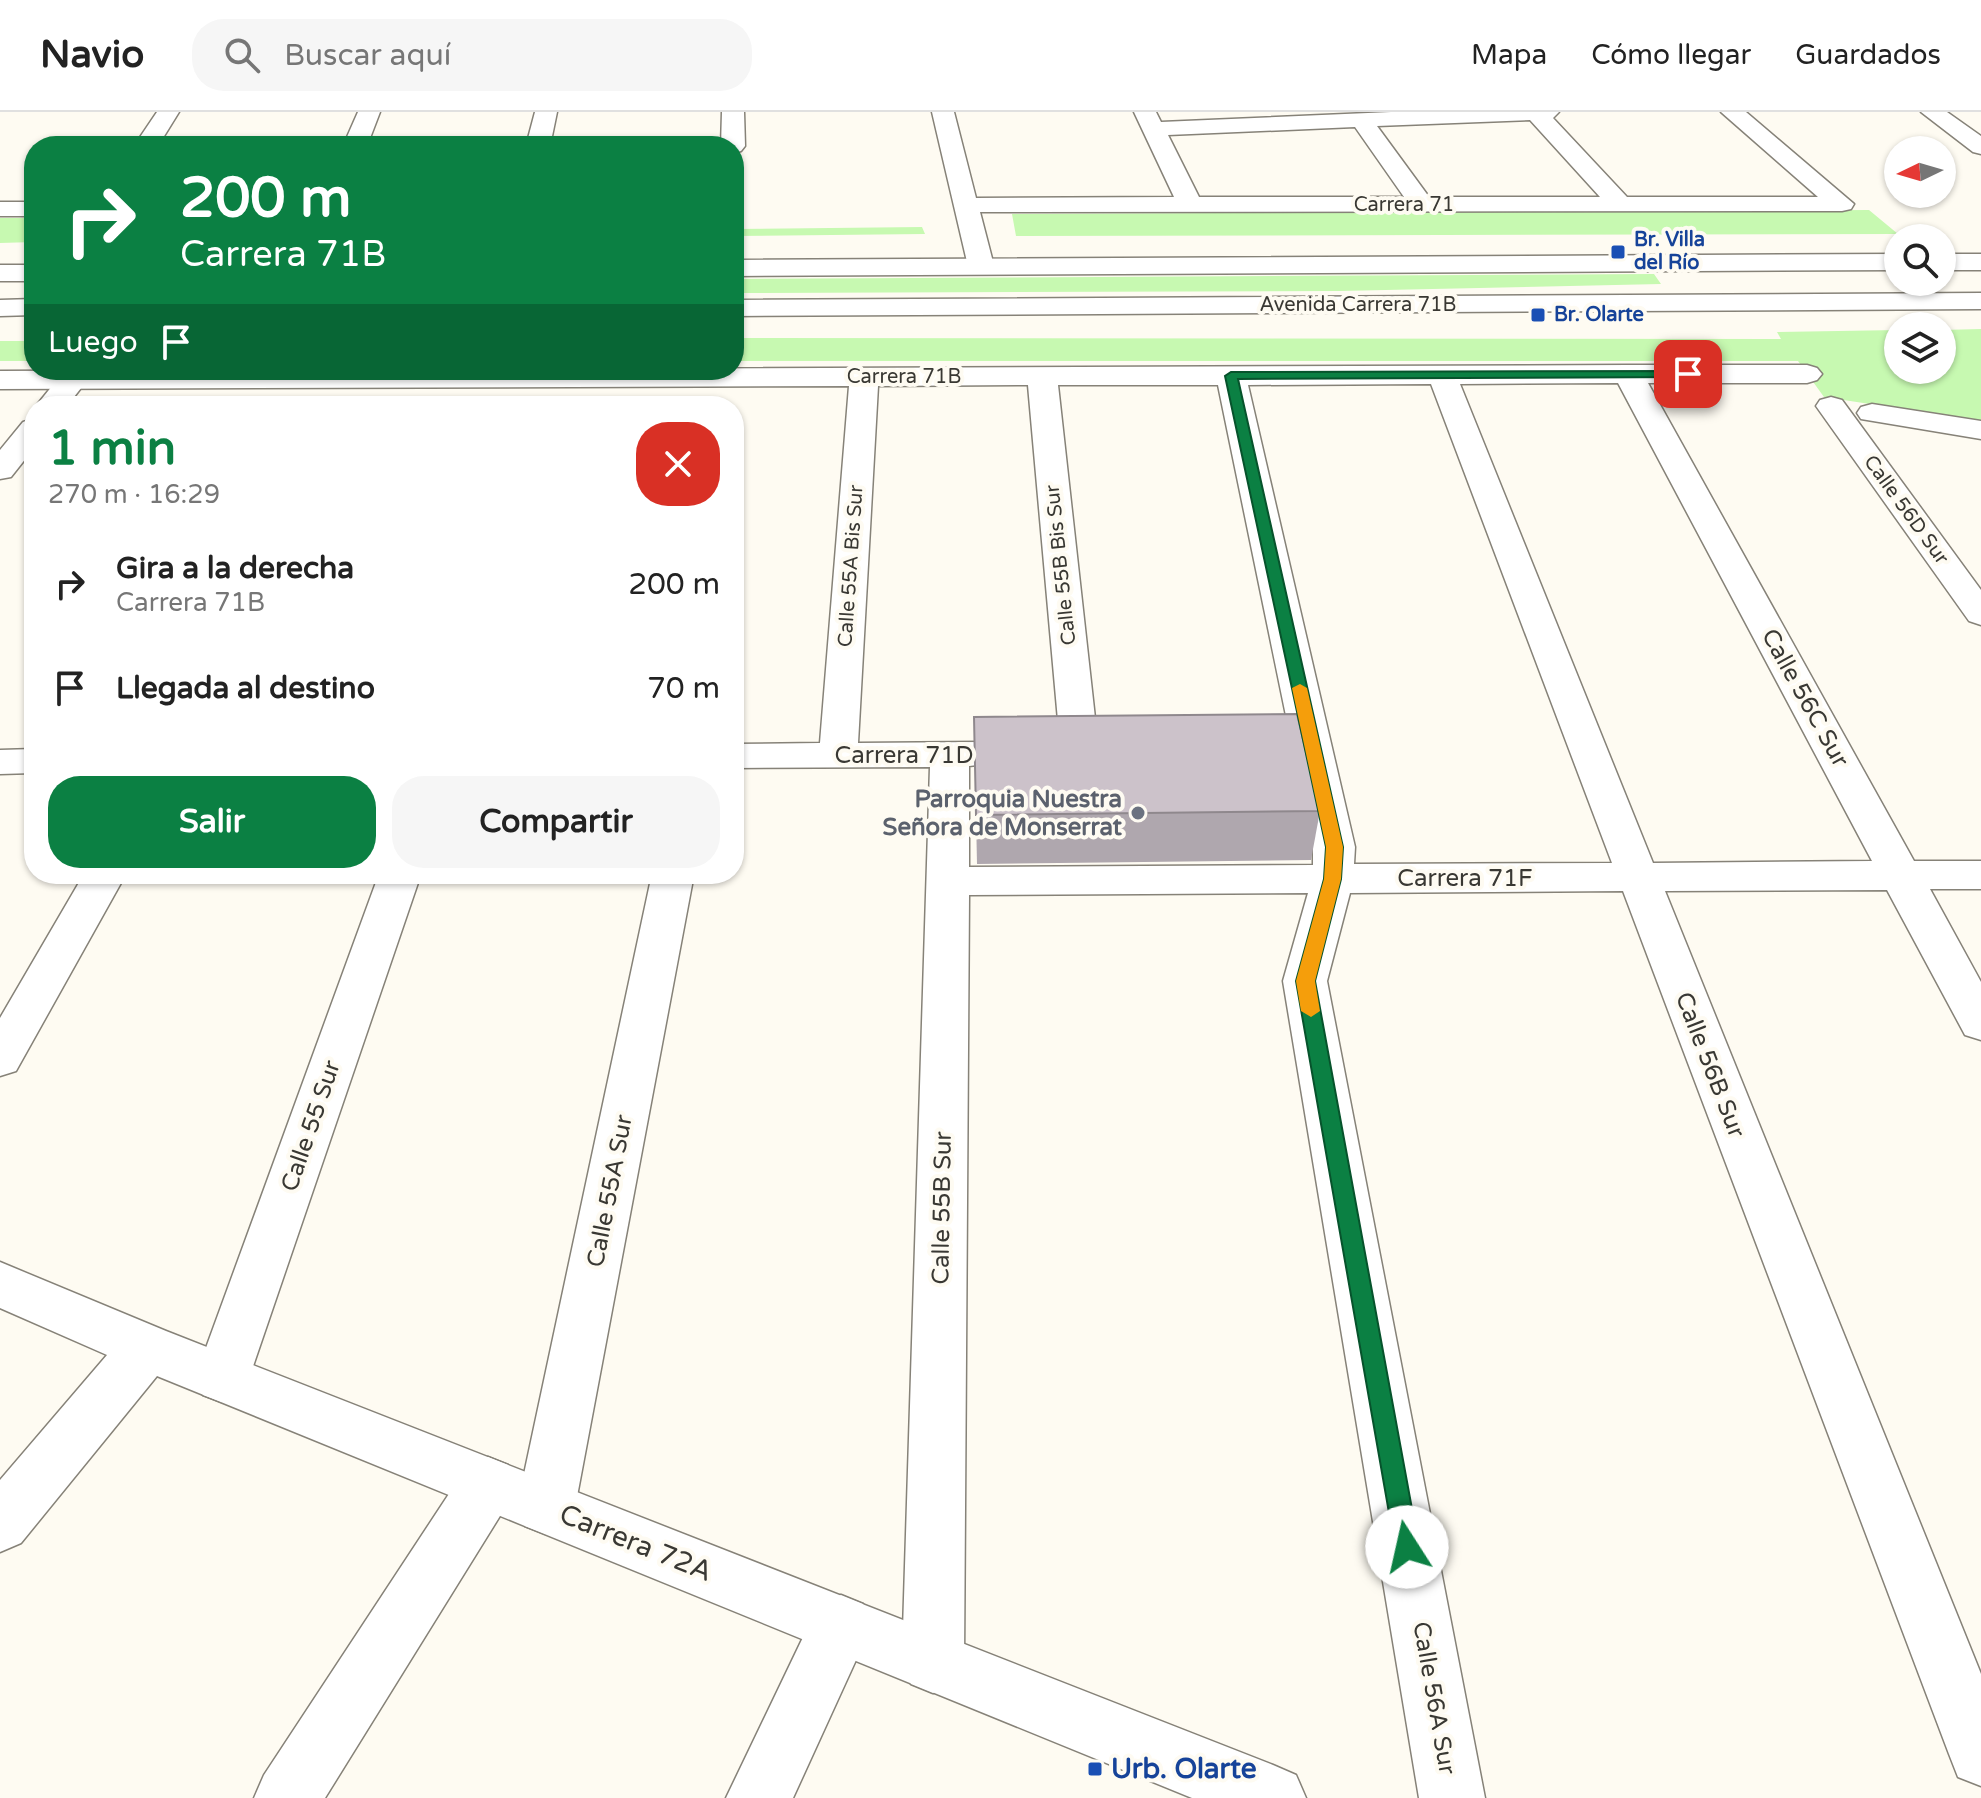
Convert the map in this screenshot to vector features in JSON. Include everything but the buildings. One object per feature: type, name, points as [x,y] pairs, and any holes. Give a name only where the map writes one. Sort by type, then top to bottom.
[{"type":"street","points":[[152,136],[168,112]]},
{"type":"street","points":[[359,136],[369,112]]},
{"type":"street","points":[[540,136],[546,112]]},
{"type":"street","points":[[733,112],[733,136]]},
{"type":"street","points":[[943,112],[981,266]]},
{"type":"street","points":[[1190,205],[1149,121],[1361,120],[1548,112]]},
{"type":"street","name":"Carrera 71","points":[[966,205],[1842,204],[1732,112]]},
{"type":"street","points":[[1932,112],[1981,147]]},
{"type":"street","points":[[1536,113],[1620,204]]},
{"type":"street","points":[[1361,120],[1422,205]]},
{"type":"street","points":[[0,209],[24,209]]},
{"type":"street","name":"Avenida Carrera 71B","points":[[744,268],[1884,262]]},
{"type":"street","points":[[1956,262],[1981,262]]},
{"type":"street","points":[[0,273],[24,273]]},
{"type":"street","name":"Avenida Carrera 71B","points":[[744,308],[1981,301]]},
{"type":"street","points":[[0,308],[24,307]]},
{"type":"street","name":"Calle 56C Sur","points":[[1628,374],[1981,1023]]},
{"type":"street","name":"Carrera 71B","points":[[507,380],[660,392],[864,377],[1807,374]]},
{"type":"street","name":"Calle 56B Sur","points":[[1442,375],[1636,878],[1981,1754]]},
{"type":"street","name":"Calle 55B Bis Sur","points":[[1042,376],[1066,754]]},
{"type":"street","name":"Calle 56A Sur","points":[[1231,376],[1298,752],[1334,847],[1333,879],[1305,981],[1452,1798]]},
{"type":"street","name":"Calle 55A Bis Sur","points":[[838,755],[864,377]]},
{"type":"street","name":"Carrera 71B","points":[[0,380],[24,378]]},
{"type":"street","points":[[59,396],[72,380]]},
{"type":"street","name":"Calle 56D Sur","points":[[1831,406],[1966,572],[1981,614]]},
{"type":"street","points":[[1872,413],[1981,430]]},
{"type":"street","points":[[0,470],[24,440]]},
{"type":"street","name":"Calle 55B Sur","points":[[933,1662],[950,754]]},
{"type":"street","name":"Carrera 71D","points":[[744,756],[1066,754]]},
{"type":"street","points":[[0,762],[24,761]]},
{"type":"street","name":"Carrera 71F","points":[[949,881],[1981,875]]},
{"type":"street","points":[[0,1059],[99,884]]},
{"type":"street","name":"Calle 55 Sur","points":[[222,1378],[396,884]]},
{"type":"street","name":"Calle 55A Sur","points":[[546,1507],[671,884]]},
{"type":"street","name":"Carrera 72A","points":[[0,1284],[147,1348],[933,1662],[1192,1783],[1273,1798]]},
{"type":"street","points":[[0,1524],[147,1348]]},
{"type":"street","points":[[287,1798],[488,1484]]},
{"type":"street","points":[[759,1798],[841,1625]]},
{"type":"green space","points":[[1869,210],[1886,224],[1884,234],[1016,236],[1012,214]]},
{"type":"green space","points":[[0,218],[24,218],[24,242],[0,243]]},
{"type":"green space","points":[[922,227],[925,234],[744,236],[744,229]]},
{"type":"green space","points":[[1654,274],[1661,284],[1339,291],[744,293],[744,279]]},
{"type":"green space","points":[[1981,329],[1981,421],[1824,397],[1798,361],[744,361],[744,338],[1781,339],[1777,332],[1884,330],[1884,384],[1956,384],[1956,330]]},
{"type":"green space","points":[[0,341],[24,341],[24,361],[0,361]]},
{"type":"slow traffic","points":[[1300,688],[1334,847],[1333,879],[1305,981],[1311,1011]]},
{"type":"place","name":"Br. Villa del Río","points":[[1618,252]]},
{"type":"place","name":"Br. Olarte","points":[[1538,315]]},
{"type":"place","name":"Parroquia Nuestra Señora de Monserrat","points":[[1138,813]]},
{"type":"place","name":"Urb. Olarte","points":[[1095,1769]]},
{"type":"route","points":[[1407,1547],[1305,981],[1333,879],[1334,847],[1231,376],[1688,374]]}]
